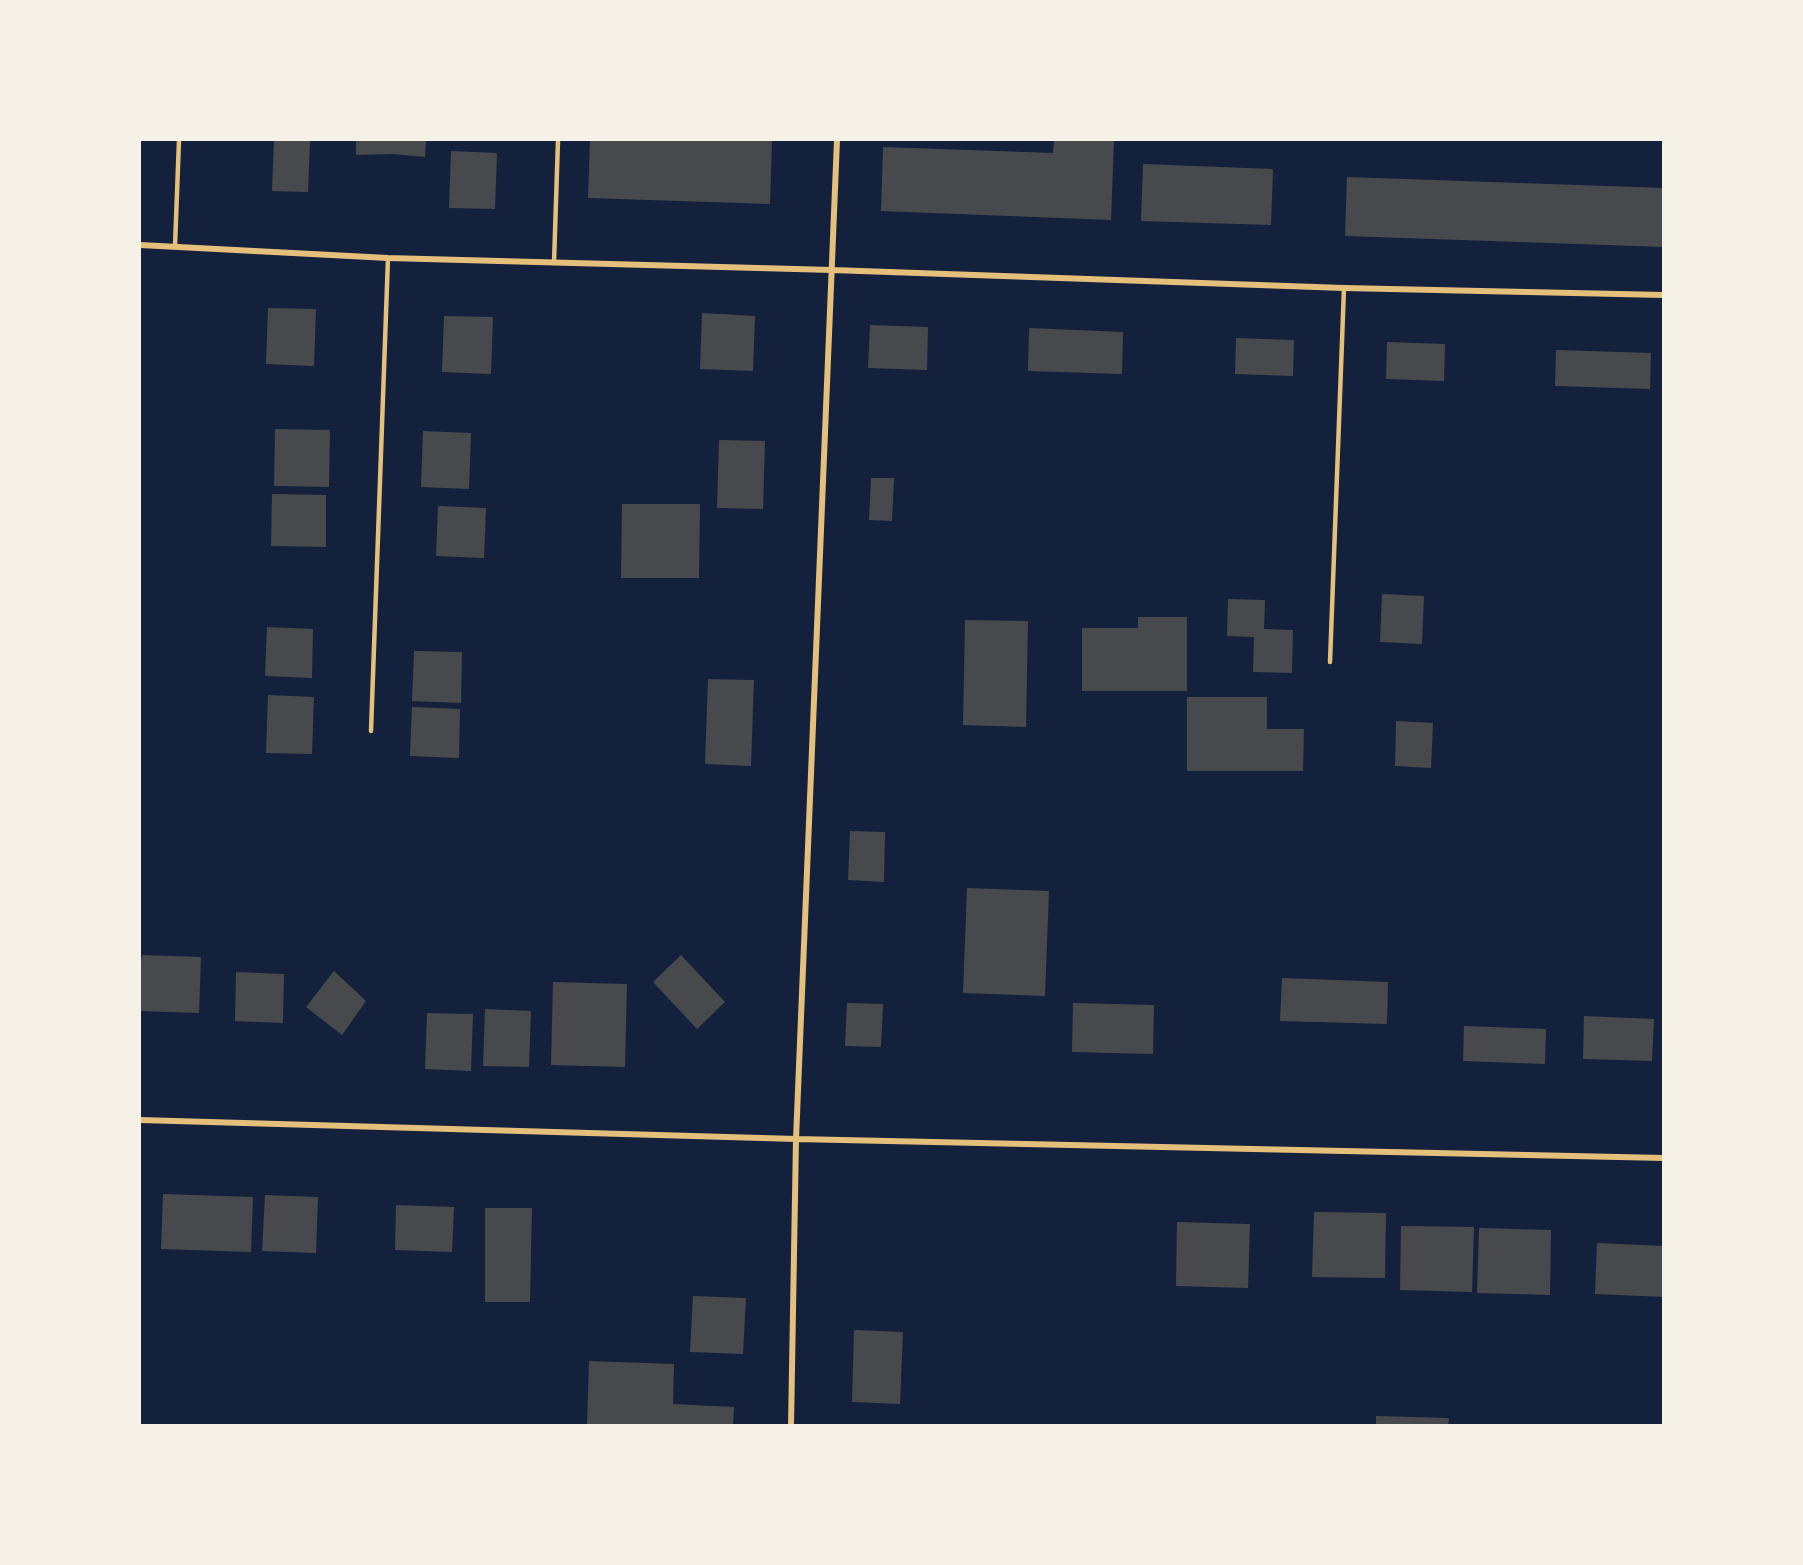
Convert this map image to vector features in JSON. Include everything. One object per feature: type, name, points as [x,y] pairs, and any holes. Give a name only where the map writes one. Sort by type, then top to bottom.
[{"type":"street","points":[[791,1425],[796,1139],[837,140]]},
{"type":"street","points":[[140,245],[388,258],[832,270],[1344,288],[1664,295]]},
{"type":"street","points":[[140,1120],[796,1139],[1664,1158]]},
{"type":"lane","points":[[175,246],[179,140]]},
{"type":"lane","points":[[554,262],[558,140]]},
{"type":"lane","points":[[371,731],[388,258]]},
{"type":"lane","points":[[1330,662],[1344,288]]},
{"type":"building","points":[[274,140],[310,140],[308,192],[272,191]]},
{"type":"building","points":[[356,140],[426,140],[425,157],[392,154],[356,155]]},
{"type":"building","points":[[590,140],[772,140],[770,204],[588,198]]},
{"type":"building","points":[[1054,140],[1114,140],[1111,220],[881,211],[883,147],[1053,153]]},
{"type":"building","points":[[451,151],[497,153],[495,209],[449,208]]},
{"type":"building","points":[[1143,164],[1273,169],[1271,225],[1141,221]]},
{"type":"building","points":[[1347,177],[1664,188],[1664,247],[1345,236]]},
{"type":"building","points":[[268,308],[316,309],[314,366],[266,364]]},
{"type":"building","points":[[702,313],[755,316],[753,371],[700,369]]},
{"type":"building","points":[[444,316],[493,317],[491,374],[442,372]]},
{"type":"building","points":[[870,325],[928,327],[927,370],[868,368]]},
{"type":"building","points":[[1029,328],[1123,332],[1122,374],[1028,371]]},
{"type":"building","points":[[1236,338],[1294,340],[1293,376],[1235,374]]},
{"type":"building","points":[[1387,342],[1445,344],[1444,381],[1386,379]]},
{"type":"building","points":[[1556,350],[1651,353],[1650,389],[1555,386]]},
{"type":"building","points":[[275,429],[330,430],[329,487],[274,486]]},
{"type":"building","points":[[423,431],[471,433],[469,489],[421,487]]},
{"type":"building","points":[[719,440],[765,441],[763,509],[717,508]]},
{"type":"building","points":[[871,478],[894,478],[892,521],[869,520]]},
{"type":"building","points":[[272,494],[326,495],[326,547],[271,546]]},
{"type":"building","points":[[622,504],[700,504],[699,578],[621,578]]},
{"type":"building","points":[[438,506],[486,508],[484,558],[436,556]]},
{"type":"building","points":[[1382,594],[1424,596],[1422,644],[1380,642]]},
{"type":"building","points":[[1228,599],[1265,600],[1264,629],[1293,630],[1292,673],[1253,672],[1254,637],[1227,636]]},
{"type":"building","points":[[1138,617],[1187,617],[1187,691],[1082,691],[1082,628],[1138,628]]},
{"type":"building","points":[[965,620],[1028,621],[1026,727],[963,725]]},
{"type":"building","points":[[267,627],[313,629],[312,678],[265,676]]},
{"type":"building","points":[[414,651],[462,652],[461,703],[412,701]]},
{"type":"building","points":[[708,679],[754,680],[751,766],[705,764]]},
{"type":"building","points":[[268,695],[314,697],[312,754],[266,753]]},
{"type":"building","points":[[1187,697],[1267,697],[1267,729],[1304,729],[1303,771],[1187,771]]},
{"type":"building","points":[[412,707],[460,709],[459,758],[410,756]]},
{"type":"building","points":[[1396,721],[1433,723],[1431,768],[1395,766]]},
{"type":"building","points":[[850,831],[885,832],[884,882],[848,880]]},
{"type":"building","points":[[967,888],[1049,891],[1045,996],[963,993]]},
{"type":"building","points":[[142,955],[201,957],[199,1013],[140,1011]]},
{"type":"building","points":[[681,955],[725,1002],[697,1029],[653,982]]},
{"type":"building","points":[[334,971],[366,1001],[342,1035],[306,1007]]},
{"type":"building","points":[[236,972],[284,974],[283,1023],[235,1021]]},
{"type":"building","points":[[1282,978],[1388,982],[1387,1024],[1280,1021]]},
{"type":"building","points":[[553,982],[627,984],[625,1067],[551,1065]]},
{"type":"building","points":[[847,1003],[883,1004],[881,1047],[845,1046]]},
{"type":"building","points":[[1073,1003],[1154,1005],[1153,1054],[1072,1052]]},
{"type":"building","points":[[485,1009],[531,1011],[529,1067],[483,1066]]},
{"type":"building","points":[[427,1013],[473,1014],[471,1071],[425,1069]]},
{"type":"building","points":[[1584,1016],[1654,1019],[1652,1061],[1583,1059]]},
{"type":"building","points":[[1464,1026],[1546,1029],[1545,1064],[1463,1061]]},
{"type":"building","points":[[163,1194],[253,1197],[251,1252],[161,1249]]},
{"type":"building","points":[[265,1195],[318,1197],[316,1253],[262,1251]]},
{"type":"building","points":[[396,1205],[454,1207],[452,1252],[395,1250]]},
{"type":"building","points":[[485,1208],[532,1208],[530,1302],[485,1302]]},
{"type":"building","points":[[1314,1212],[1386,1213],[1385,1278],[1312,1277]]},
{"type":"building","points":[[1177,1222],[1250,1224],[1248,1288],[1176,1286]]},
{"type":"building","points":[[1401,1226],[1474,1227],[1472,1292],[1400,1290]]},
{"type":"building","points":[[1479,1228],[1551,1230],[1550,1295],[1477,1293]]},
{"type":"building","points":[[1597,1243],[1664,1246],[1664,1297],[1595,1294]]},
{"type":"building","points":[[693,1296],[746,1298],[743,1354],[690,1352]]},
{"type":"building","points":[[854,1330],[903,1332],[900,1404],[852,1402]]},
{"type":"building","points":[[589,1361],[674,1364],[673,1404],[734,1407],[733,1426],[587,1426]]},
{"type":"building","points":[[1376,1416],[1449,1418],[1448,1426],[1376,1426]]}]
